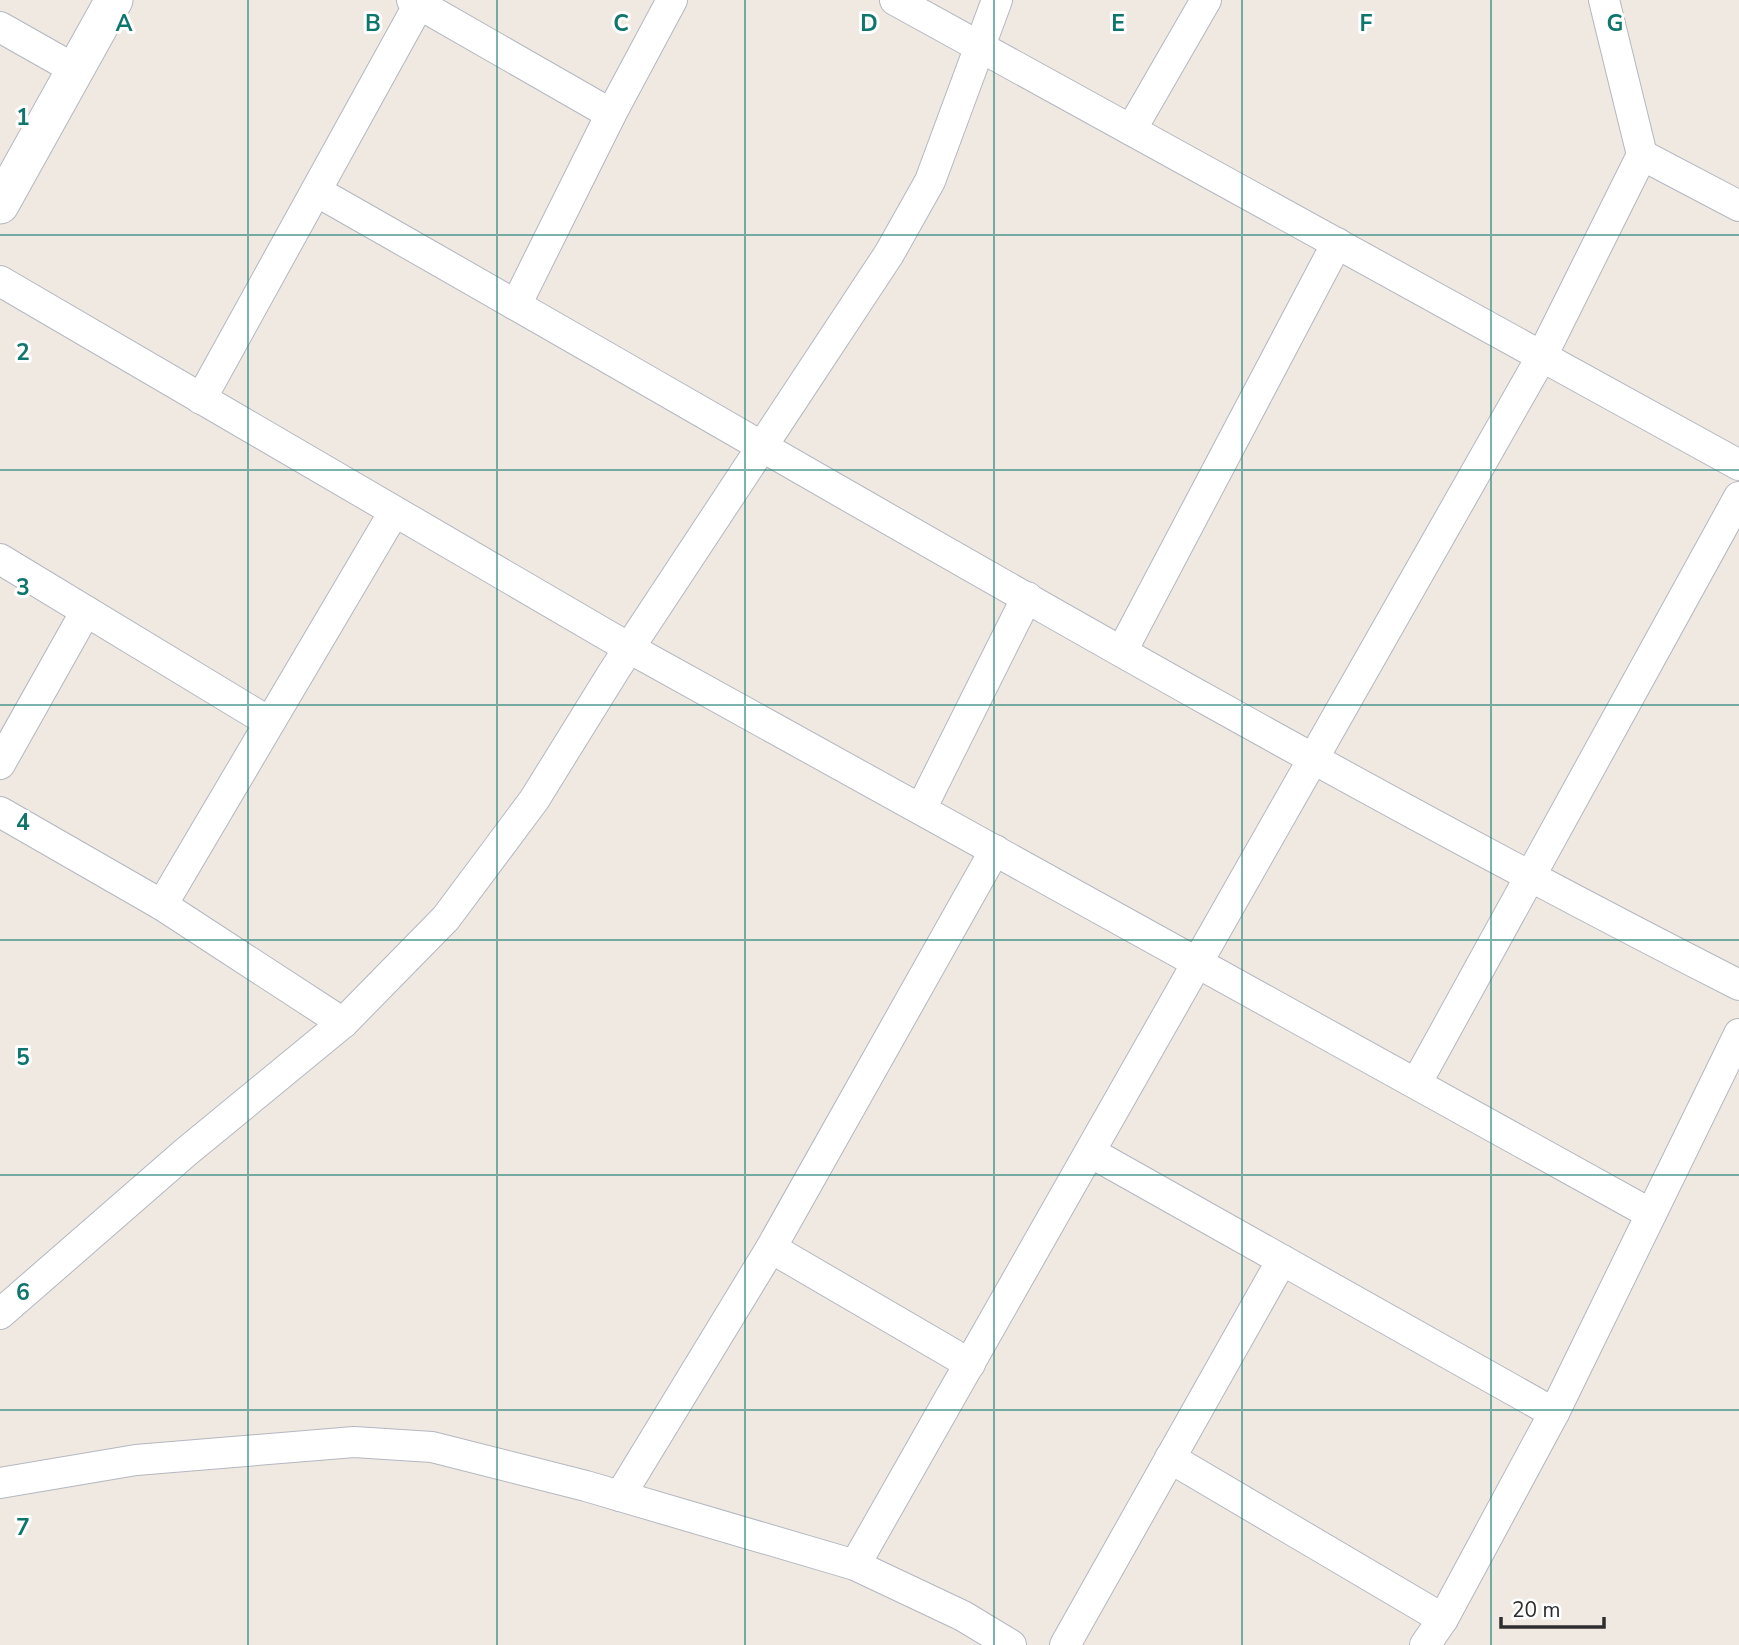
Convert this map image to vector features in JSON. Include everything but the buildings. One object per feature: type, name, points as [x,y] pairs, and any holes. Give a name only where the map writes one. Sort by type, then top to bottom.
[{"type":"street","points":[[0,205],[114,0]]},
{"type":"street","points":[[516,305],[611,114],[672,0]]},
{"type":"street","points":[[895,0],[1739,466]]},
{"type":"street","points":[[0,1314],[186,1152],[343,1023],[446,918],[534,800],[629,648],[888,254],[930,181],[997,0]]},
{"type":"street","points":[[1131,130],[1206,0]]},
{"type":"street","points":[[855,1565],[1542,356],[1642,155],[1604,0]]},
{"type":"street","points":[[201,399],[416,2],[611,114]]},
{"type":"street","points":[[0,27],[76,70]]},
{"type":"street","points":[[1642,155],[1739,206]]},
{"type":"street","points":[[316,191],[1312,761],[1529,878],[1739,985]]},
{"type":"street","points":[[1122,652],[1337,243]]},
{"type":"street","points":[[0,281],[629,648],[1417,1082],[1651,1214]]},
{"type":"street","points":[[1417,1082],[1739,497]]},
{"type":"street","points":[[162,905],[394,512]]},
{"type":"street","points":[[0,559],[269,722]]},
{"type":"street","points":[[921,809],[1027,597]]},
{"type":"street","points":[[0,764],[86,611]]},
{"type":"street","points":[[0,812],[162,905],[343,1023]]},
{"type":"street","points":[[620,1496],[771,1248],[995,850]]},
{"type":"street","points":[[1425,1645],[1443,1619],[1554,1413],[1739,1034]]},
{"type":"street","points":[[1090,1152],[1554,1413]]},
{"type":"street","points":[[771,1248],[970,1364]]},
{"type":"street","points":[[1065,1645],[1282,1260]]},
{"type":"street","points":[[0,1483],[136,1460],[354,1442],[432,1447],[620,1496],[855,1565],[962,1616],[1011,1645]]},
{"type":"street","points":[[1170,1458],[1443,1619]]}]
